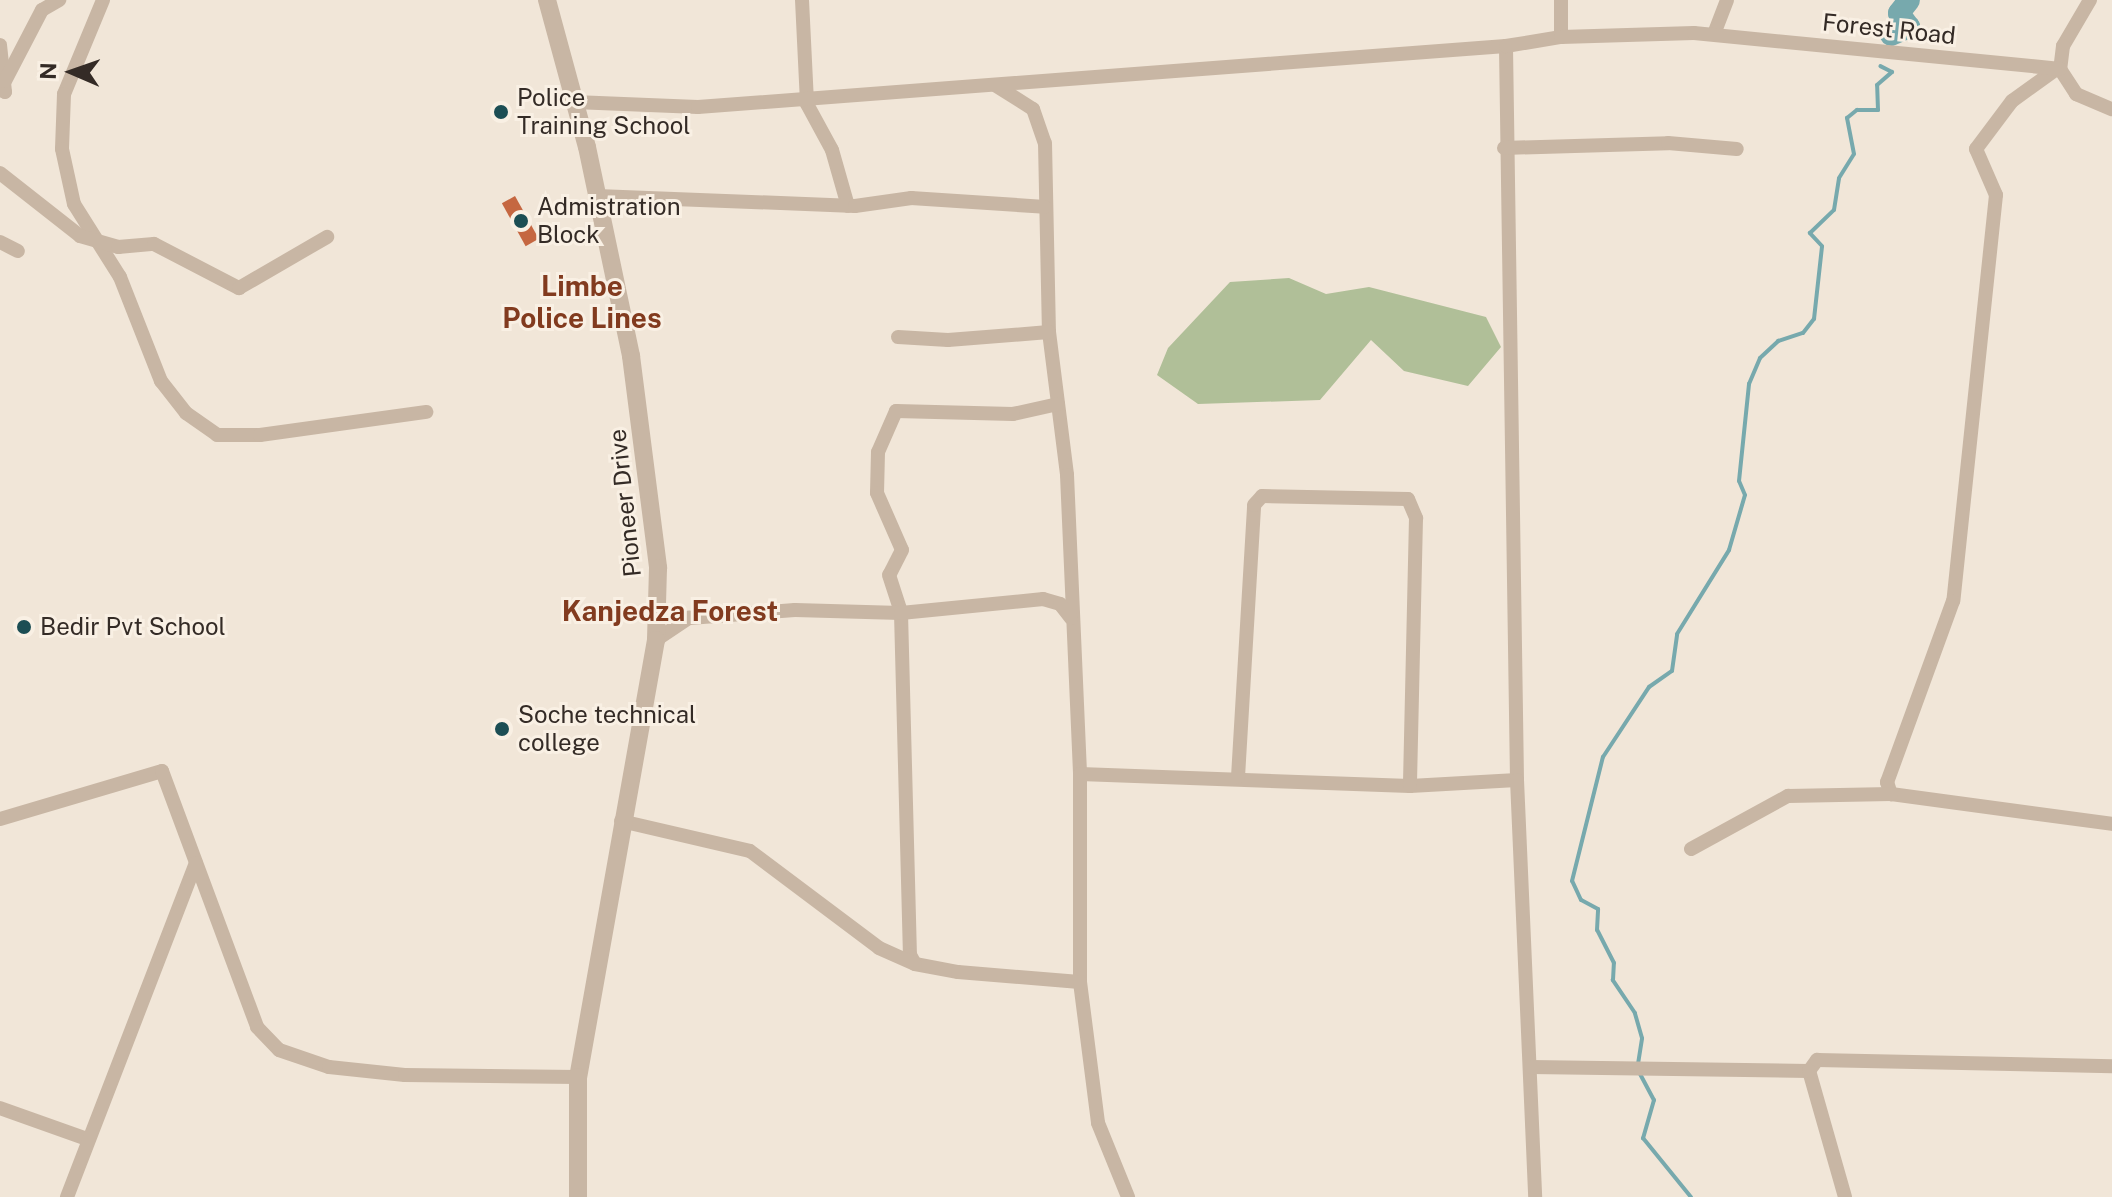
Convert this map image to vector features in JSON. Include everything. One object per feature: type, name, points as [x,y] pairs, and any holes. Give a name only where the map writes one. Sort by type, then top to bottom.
[{"type":"street","points":[[3,85],[42,10],[59,0]]},
{"type":"street","points":[[103,0],[64,94],[62,149],[74,204],[120,277],[161,381],[186,413],[217,435],[260,435],[426,412]]},
{"type":"street","name":"Pioneer Drive","points":[[547,0],[597,196],[631,356],[653,505],[656,640],[621,821],[578,1077],[578,1197]]},
{"type":"street","points":[[802,0],[809,98],[848,206]]},
{"type":"street","points":[[1561,0],[1561,37]]},
{"type":"street","points":[[1714,34],[1727,0]]},
{"type":"street","points":[[2090,0],[2063,46],[2060,69],[2076,94],[2112,109]]},
{"type":"street","name":"Forest Road","points":[[574,102],[698,107],[1506,46],[1561,37],[1714,34],[2060,69]]},
{"type":"street","points":[[0,45],[3,85]]},
{"type":"street","points":[[1506,46],[1504,148],[1517,780],[1535,1197]]},
{"type":"street","points":[[1891,794],[1890,767],[1953,601],[1961,543],[1996,195],[1976,149],[2032,82],[2060,69]]},
{"type":"street","points":[[995,85],[1033,109],[1042,127],[1049,332],[1067,475],[1080,774],[1080,982],[1098,1123],[1128,1197]]},
{"type":"street","points":[[1504,148],[1668,143],[1737,149]]},
{"type":"street","points":[[0,173],[80,236],[118,247],[154,244],[239,288],[327,237]]},
{"type":"street","points":[[597,196],[848,206],[911,198],[1045,207]]},
{"type":"street","points":[[0,242],[18,251]]},
{"type":"street","points":[[898,337],[948,340],[1049,332]]},
{"type":"street","points":[[915,964],[910,955],[901,613],[889,575],[902,547],[881,508],[877,483],[878,452],[896,411],[1013,414],[1058,404]]},
{"type":"street","points":[[1238,777],[1254,505],[1262,496],[1408,499],[1416,518],[1410,786]]},
{"type":"street","points":[[656,640],[689,618],[795,610],[901,613],[1043,599],[1060,604],[1071,618]]},
{"type":"street","points":[[0,819],[162,771],[257,1027],[279,1050],[329,1067],[405,1075],[578,1077]]},
{"type":"street","points":[[1080,774],[1238,777],[1410,786],[1517,780]]},
{"type":"street","points":[[1691,849],[1788,796],[1891,794],[2112,824]]},
{"type":"street","points":[[621,821],[750,851],[879,948],[915,964],[1080,982]]},
{"type":"street","points":[[67,1197],[196,863]]},
{"type":"street","points":[[1809,1071],[1817,1060],[2112,1066]]},
{"type":"street","points":[[1531,1067],[1625,1064],[1809,1071]]},
{"type":"street","points":[[1809,1071],[1845,1197]]},
{"type":"street","points":[[0,1108],[87,1139]]},
{"type":"green space","points":[[1289,278],[1326,294],[1369,287],[1486,317],[1501,347],[1468,386],[1404,371],[1371,340],[1320,400],[1198,404],[1157,375],[1168,348],[1230,282]]},
{"type":"building","name":"Admistration Block","points":[[515,196],[539,239],[526,246],[502,203]]},
{"type":"waterway","points":[[1891,35],[1909,27],[1899,13],[1909,0]]},
{"type":"waterway","points":[[1638,1064],[1642,1038],[1635,1013],[1613,980],[1614,963],[1597,930],[1598,909],[1581,900],[1572,881],[1603,757],[1649,687],[1672,671],[1677,634],[1729,550],[1745,495],[1739,481],[1749,384],[1760,358],[1778,341],[1803,333],[1814,319],[1822,246],[1810,233],[1834,210],[1839,178],[1854,154],[1847,118],[1857,110],[1878,110],[1877,85],[1892,72],[1880,66]]},
{"type":"waterway","points":[[1639,1072],[1654,1100],[1643,1138],[1691,1197]]},
{"type":"place","name":"Police Training School","points":[[501,112]]},
{"type":"place","name":"Admistration Block","points":[[521,221]]},
{"type":"place","name":"Bedir Pvt School","points":[[24,627]]},
{"type":"place","name":"Soche technical college","points":[[502,729]]},
{"type":"district","name":"Limbe Police Lines","points":[[582,302]]},
{"type":"district","name":"Kanjedza Forest","points":[[670,611]]}]
